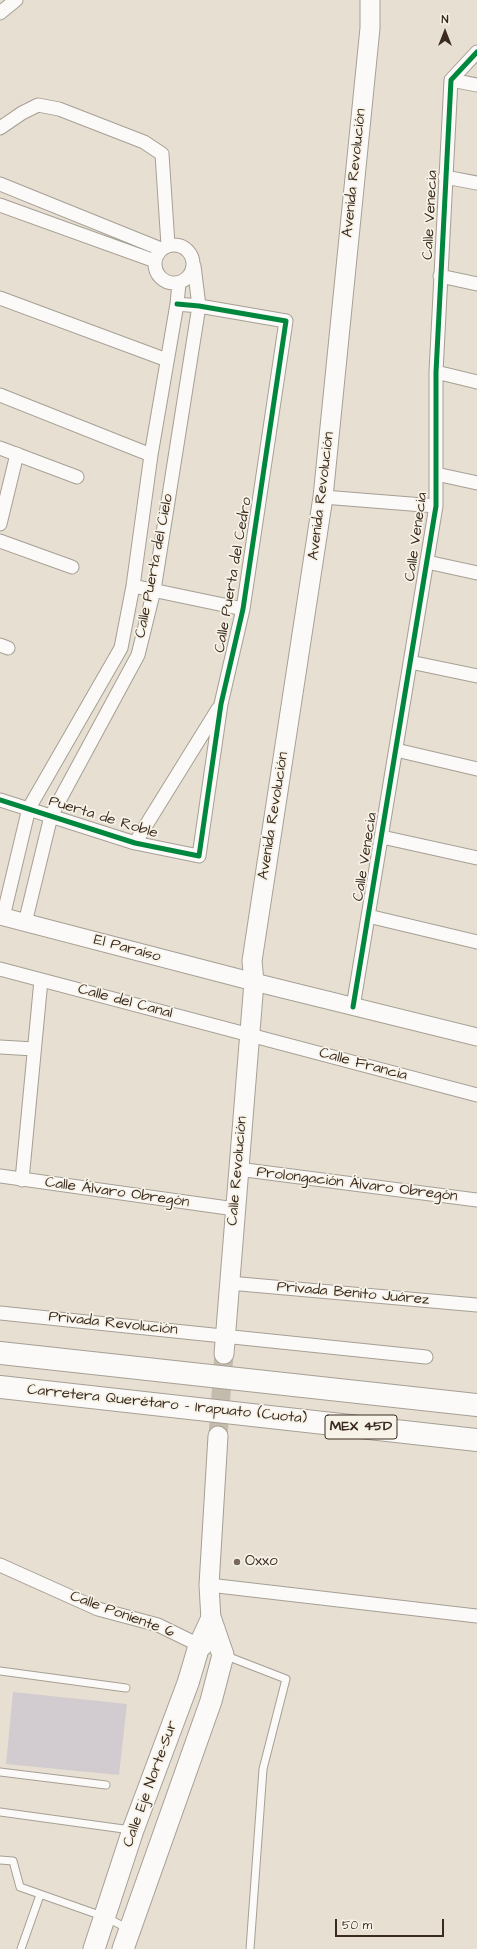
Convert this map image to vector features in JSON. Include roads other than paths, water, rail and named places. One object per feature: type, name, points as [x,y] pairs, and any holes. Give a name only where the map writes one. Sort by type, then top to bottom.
[{"type":"highway","name":"MEX 45D","points":[[0,1352],[477,1405]]},
{"type":"highway","name":"Carretera Querétaro - Irapuato (Cuota)","points":[[0,1387],[477,1440]]},
{"type":"main road","name":"Avenida Revolución","points":[[253,985],[252,961],[323,498],[370,28],[370,0]]},
{"type":"main road","name":"Calle Revolución","points":[[225,1345],[253,985]]},
{"type":"main road","name":"Calle Eje Norte-Sur","points":[[123,1949],[211,1701],[223,1655],[211,1620],[209,1585],[218,1436]]},
{"type":"main road","name":"Calle Eje Norte-Sur","points":[[94,1949],[133,1830],[188,1683],[199,1646],[211,1620]]},
{"type":"street","points":[[0,13],[16,0]]},
{"type":"street","points":[[451,80],[477,52]]},
{"type":"street","points":[[451,80],[477,85]]},
{"type":"street","name":"Calle Venecia","points":[[353,1007],[436,506],[436,372],[451,80]]},
{"type":"street","points":[[0,128],[22,113],[38,106],[59,109],[144,142],[162,154],[164,247],[154,262],[156,271],[162,280],[171,283],[180,283],[189,276],[194,266],[192,257],[186,249],[176,245],[164,247],[0,184]]},
{"type":"street","points":[[445,177],[477,183]]},
{"type":"street","points":[[0,205],[154,262]]},
{"type":"street","name":"Calle Puerta del Cielo","points":[[25,923],[51,816],[138,655],[154,590],[199,306],[194,266]]},
{"type":"street","points":[[440,276],[477,284]]},
{"type":"street","name":"Calle Puerta del Cielo","points":[[1,917],[29,808],[121,648],[180,283]]},
{"type":"street","points":[[0,298],[167,360]]},
{"type":"street","points":[[177,304],[199,306]]},
{"type":"street","name":"Calle Puerta del Cedro","points":[[199,306],[286,321],[243,609],[221,704],[199,856]]},
{"type":"street","points":[[436,372],[477,382]]},
{"type":"street","points":[[0,394],[151,455]]},
{"type":"street","points":[[0,448],[77,477]]},
{"type":"street","points":[[0,524],[17,454]]},
{"type":"street","points":[[436,474],[477,483]]},
{"type":"street","points":[[323,498],[436,506]]},
{"type":"street","points":[[0,541],[72,567]]},
{"type":"street","points":[[427,562],[477,573]]},
{"type":"street","points":[[132,586],[243,609]]},
{"type":"street","points":[[410,662],[477,676]]},
{"type":"street","name":"Calle Puerta del Cedro","points":[[135,842],[221,704]]},
{"type":"street","points":[[396,750],[477,769]]},
{"type":"street","name":"Puerta de Roble","points":[[0,800],[135,842],[199,856]]},
{"type":"street","points":[[382,837],[477,858]]},
{"type":"street","points":[[368,916],[477,942]]},
{"type":"street","name":"El Paraíso","points":[[1,917],[253,985]]},
{"type":"street","name":"Calle del Canal","points":[[0,970],[250,1030]]},
{"type":"street","points":[[22,1180],[41,980]]},
{"type":"street","points":[[253,985],[477,1037]]},
{"type":"street","name":"Calle Francia","points":[[250,1030],[477,1095]]},
{"type":"street","points":[[0,1047],[34,1049]]},
{"type":"street","name":"Prolongación Álvaro Obregón","points":[[238,1169],[477,1200]]},
{"type":"street","name":"Calle Álvaro Obregón","points":[[0,1176],[235,1210]]},
{"type":"street","name":"Privada Benito Juárez","points":[[229,1283],[477,1305]]},
{"type":"street","name":"Privada Revolución","points":[[0,1313],[225,1345],[426,1357]]},
{"type":"street","name":"Calle Poniente 6","points":[[0,1565],[98,1609],[158,1625],[199,1646],[223,1655]]},
{"type":"street","points":[[209,1585],[477,1616]]},
{"type":"lane","points":[[223,1655],[286,1679],[263,1769],[250,1949]]},
{"type":"lane","points":[[0,1671],[126,1688]]},
{"type":"lane","points":[[0,1772],[106,1785]]},
{"type":"lane","points":[[0,1812],[133,1830]]},
{"type":"lane","points":[[0,1860],[14,1861],[20,1887],[105,1917],[129,1929]]},
{"type":"lane","points":[[21,1949],[40,1895]]},
{"type":"tunnel","points":[[218,1436],[224,1354]]},
{"type":"place","name":"Oxxo","points":[[237,1562]]}]
